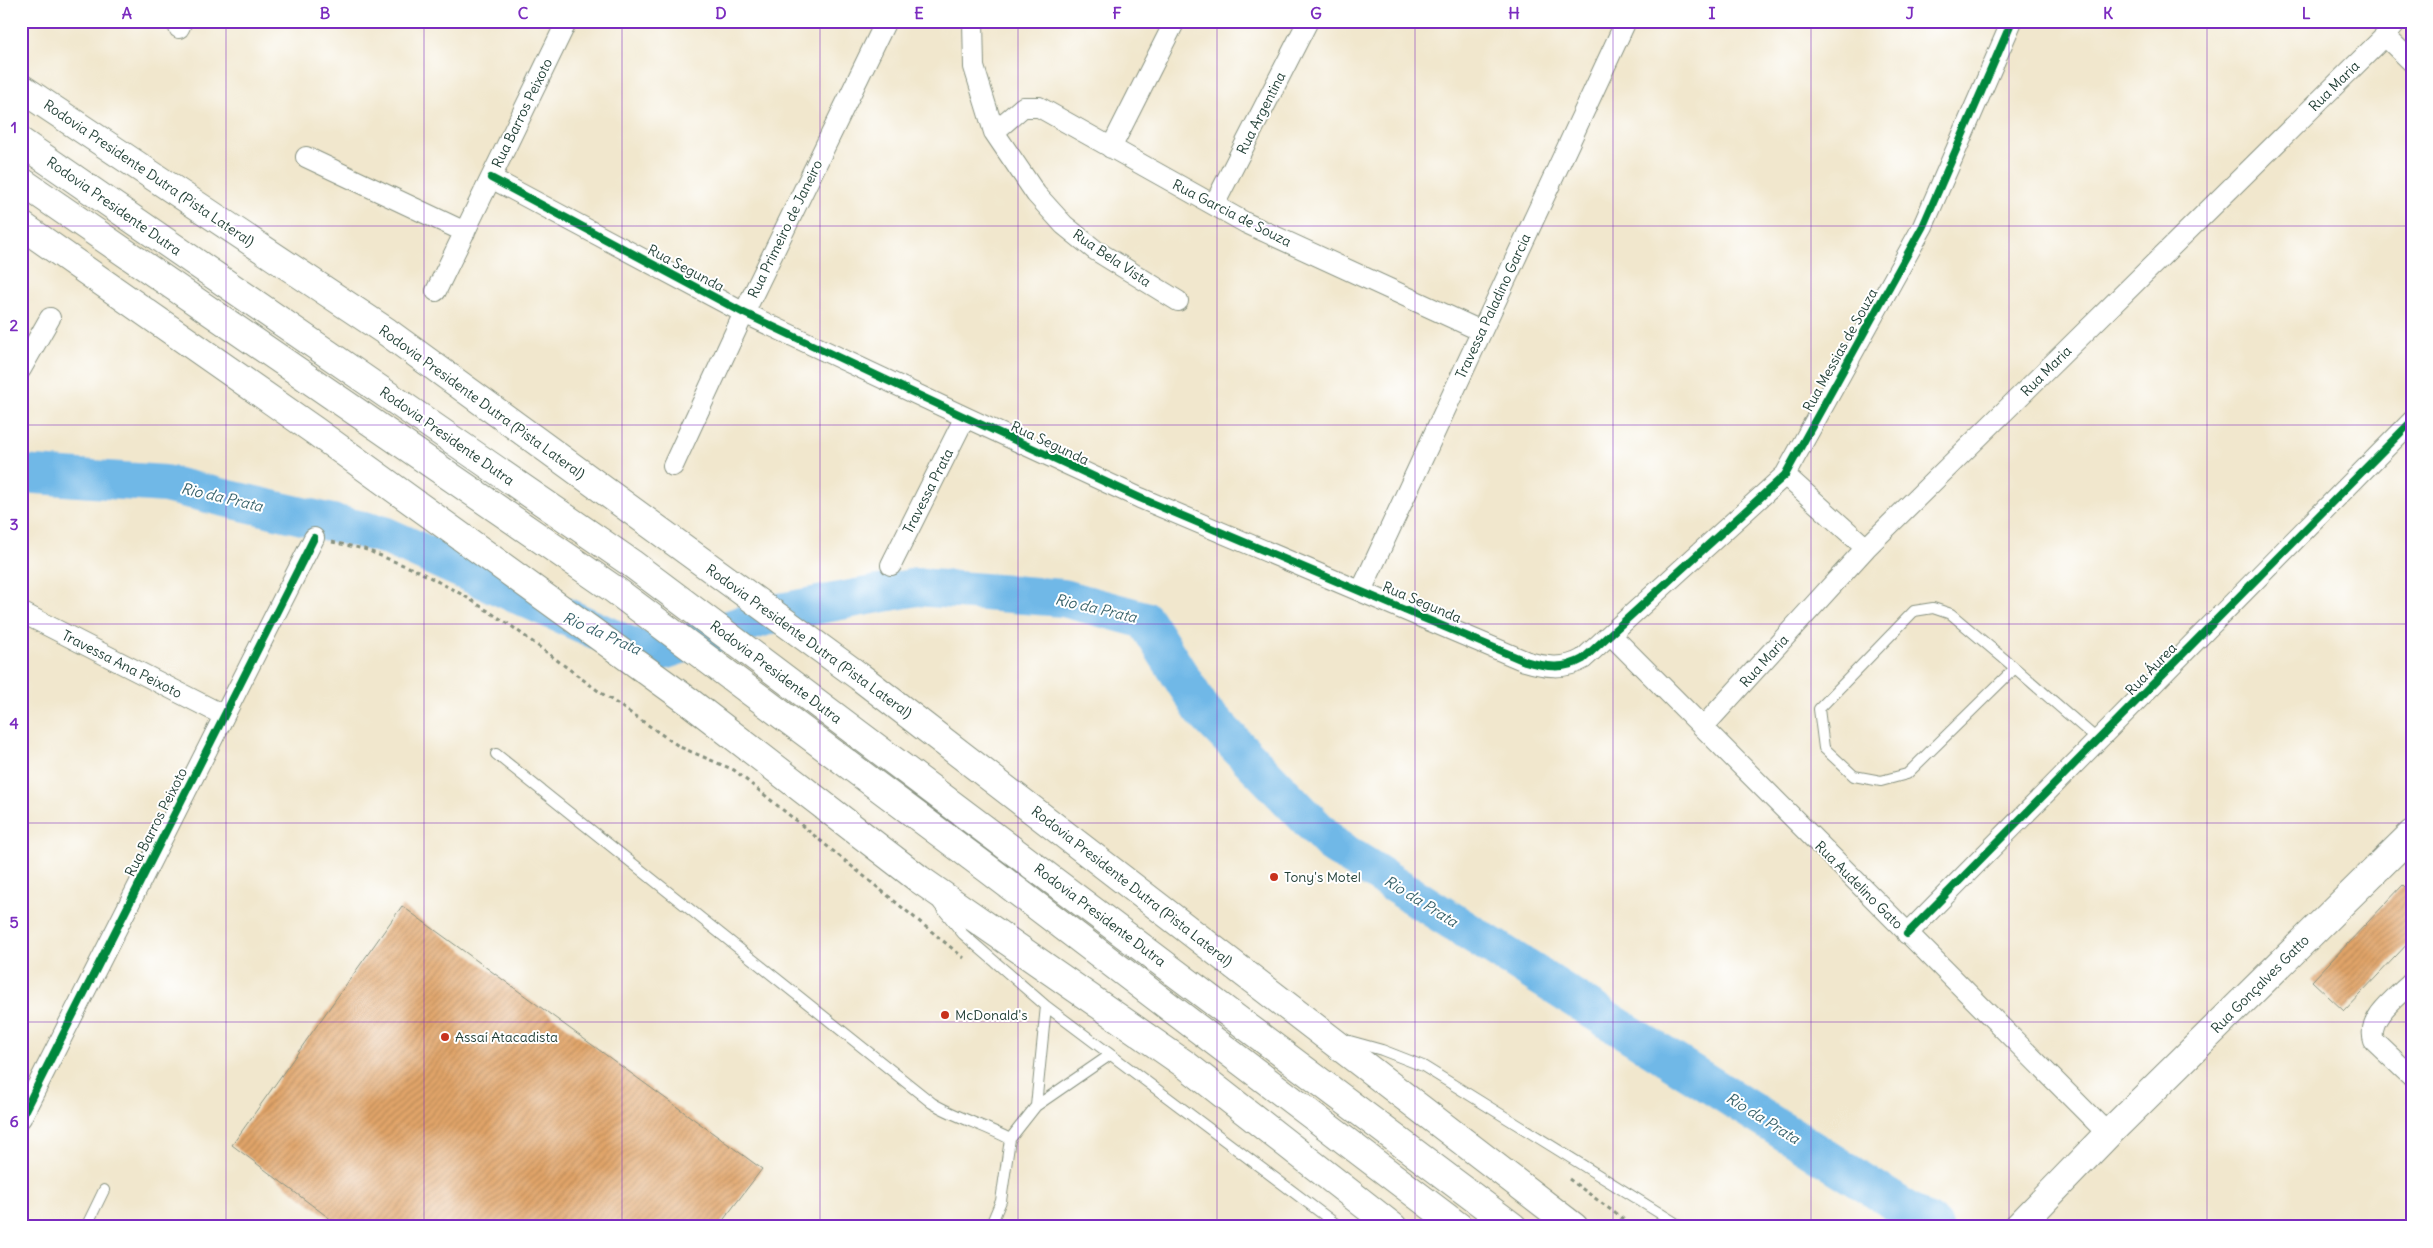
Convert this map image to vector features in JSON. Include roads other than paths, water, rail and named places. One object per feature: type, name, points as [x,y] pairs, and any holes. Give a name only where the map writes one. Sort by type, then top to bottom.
[{"type":"main road","name":"Rodovia Presidente Dutra (Pista Lateral)","points":[[21,88],[387,332],[860,677],[1574,1227]]},
{"type":"main road","name":"Rodovia Presidente Dutra","points":[[21,142],[631,563],[1513,1227]]},
{"type":"main road","points":[[21,181],[615,590],[988,869],[1459,1227]]},
{"type":"main road","points":[[21,225],[307,425],[687,700],[919,878],[1186,1065],[1393,1227]]},
{"type":"main road","name":"Rua Gonçalves Gatto","points":[[2018,1227],[2108,1134],[2412,834]]},
{"type":"street","name":"Rua Barros Peixoto","points":[[436,291],[567,21]]},
{"type":"street","name":"Rua Primeiro de Janeiro","points":[[673,466],[744,313],[886,21]]},
{"type":"street","name":"Rua Bela Vista","points":[[973,21],[974,67],[994,132],[1036,194],[1064,225],[1095,250],[1178,301]]},
{"type":"street","points":[[1111,148],[1175,21]]},
{"type":"street","name":"Rua Argentina","points":[[1214,205],[1308,21]]},
{"type":"street","name":"Travessa Paladino Garcia","points":[[1361,590],[1626,21]]},
{"type":"street","name":"Rua Messias de Souza","points":[[1611,635],[1785,475],[1923,226],[2012,21]]},
{"type":"street","points":[[2391,29],[2412,62]]},
{"type":"street","name":"Rua Maria","points":[[1703,728],[1866,548],[2391,29]]},
{"type":"street","name":"Rua Garcia de Souza","points":[[994,132],[1023,107],[1031,105],[1039,107],[1246,223],[1481,332]]},
{"type":"street","points":[[306,157],[465,232]]},
{"type":"street","name":"Rua Segunda","points":[[491,178],[744,313],[965,417],[1140,498],[1540,665],[1559,668],[1574,664],[1611,635]]},
{"type":"street","points":[[21,369],[50,318]]},
{"type":"street","name":"Travessa Prata","points":[[891,565],[965,417]]},
{"type":"street","name":"Rua Áurea","points":[[1907,934],[2412,421]]},
{"type":"street","points":[[1785,475],[1866,548]]},
{"type":"street","name":"Rua Barros Peixoto","points":[[21,1118],[314,538]]},
{"type":"street","name":"Travessa Ana Peixoto","points":[[21,612],[223,715]]},
{"type":"street","name":"Rua Audelino Gato","points":[[1611,635],[2108,1134]]},
{"type":"street","points":[[2412,982],[2376,1019],[2371,1034],[2374,1041],[2412,1078]]},
{"type":"lane","points":[[2015,668],[1907,774],[1880,781],[1854,776],[1824,748],[1819,709],[1914,611],[1933,608],[1951,614],[2015,668],[2098,740]]},
{"type":"lane","points":[[496,754],[932,1104],[958,1118],[986,1126],[1010,1139]]},
{"type":"lane","points":[[919,878],[964,934],[1046,1006],[1340,1227]]},
{"type":"lane","points":[[1036,1106],[1046,1006]]},
{"type":"lane","points":[[1324,1033],[1382,1050],[1423,1066],[1682,1227]]},
{"type":"lane","points":[[990,1227],[1001,1201],[1010,1139],[1036,1106],[1110,1055]]},
{"type":"lane","points":[[86,1227],[104,1190]]},
{"type":"waterway","name":"Rio da Prata","points":[[21,474],[165,484],[384,535],[651,655],[780,612],[917,587],[1063,598],[1145,620],[1202,710],[1334,846],[1934,1227]]},
{"type":"place","name":"Tony's Motel","points":[[1274,877]]},
{"type":"place","name":"McDonald's","points":[[945,1015]]},
{"type":"place","name":"Assaí Atacadista","points":[[445,1037]]}]
